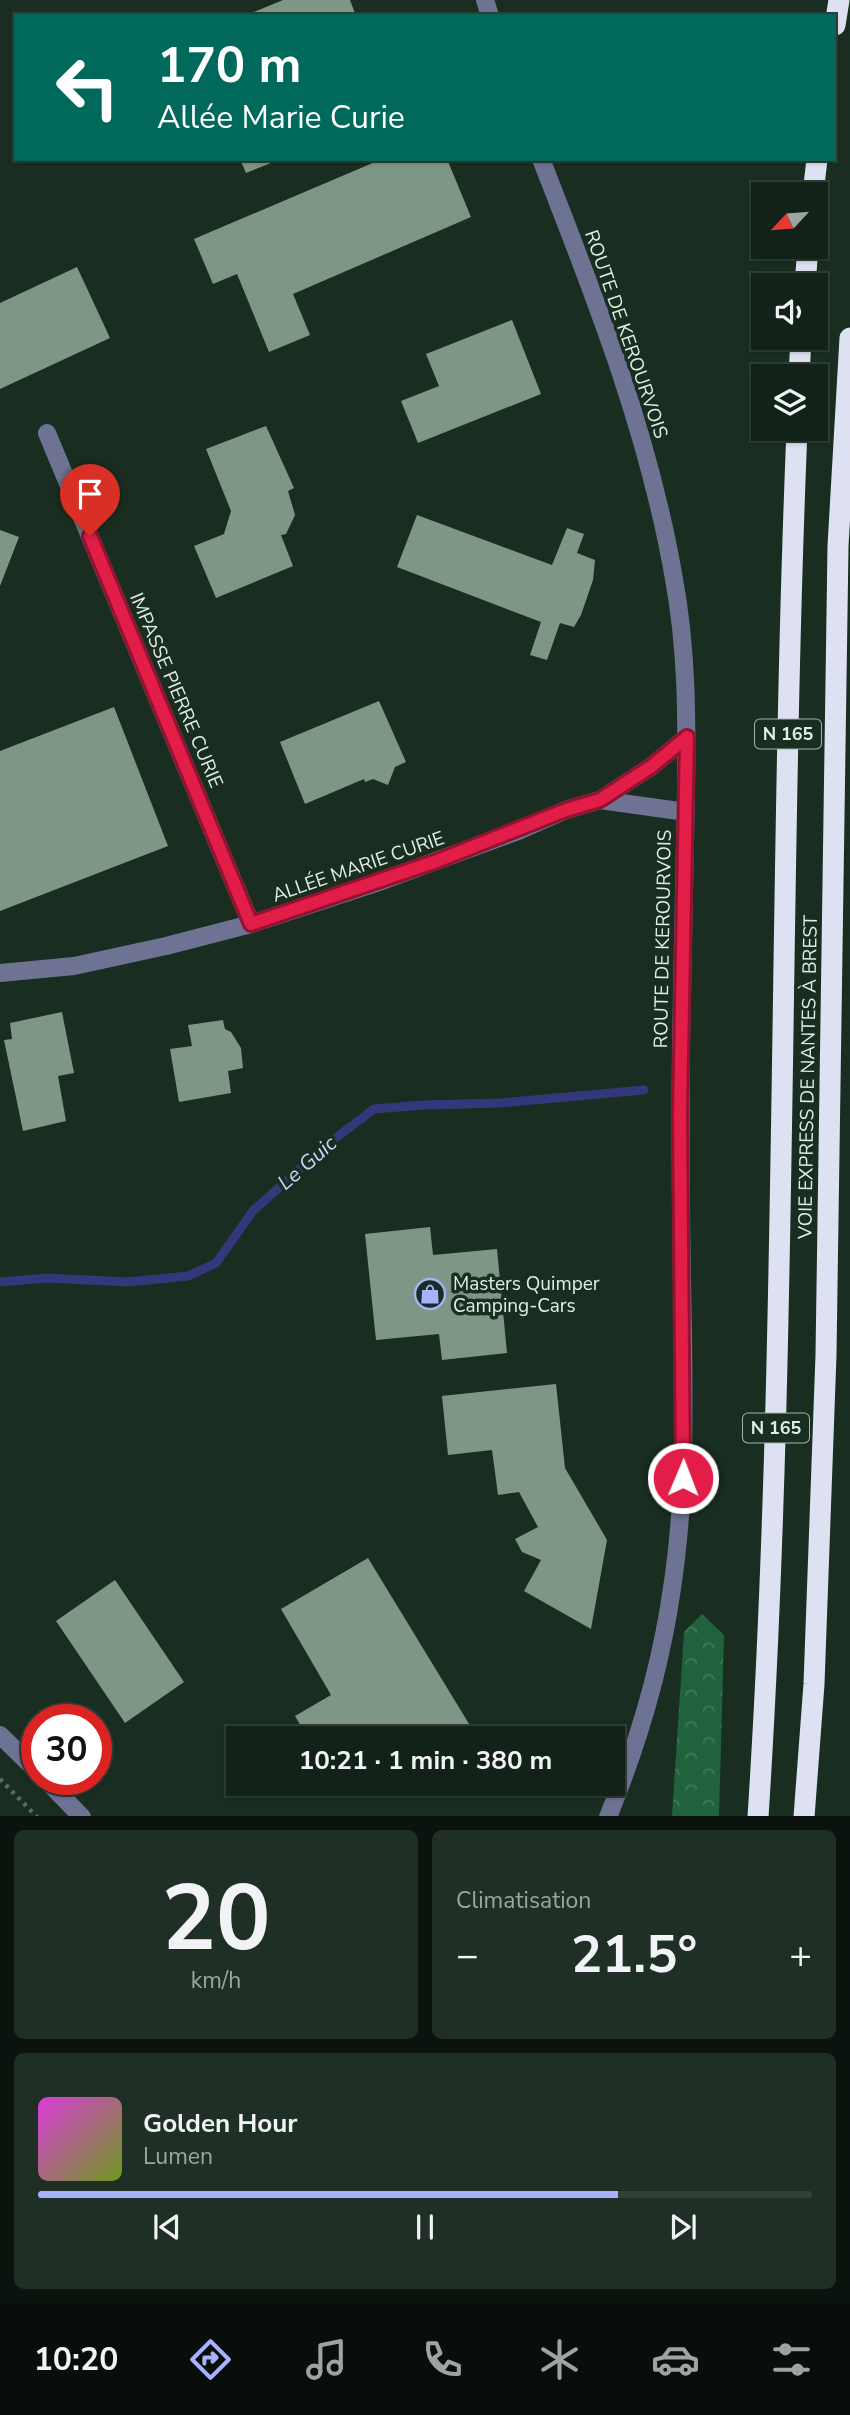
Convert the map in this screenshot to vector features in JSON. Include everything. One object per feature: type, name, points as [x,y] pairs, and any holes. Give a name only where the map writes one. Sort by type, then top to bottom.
[{"type":"highway","points":[[836,18],[839,0]]},
{"type":"highway","points":[[814,182],[817,161]]},
{"type":"highway","name":"VOIE EXPRESS DE NANTES À BREST","points":[[804,1816],[814,1685],[826,1355],[838,546],[850,338]]},
{"type":"highway","name":"VOIE EXPRESS DE NANTES À BREST","points":[[758,1816],[778,1370],[790,583],[796,441]]},
{"type":"highway","points":[[838,546],[850,491]]},
{"type":"street","name":"ROUTE DE KEROURVOIS","points":[[542,161],[628,389],[654,483],[682,626],[687,701],[680,1112],[684,1410],[680,1526],[672,1590],[646,1707],[608,1816]]},
{"type":"street","name":"IMPASSE PIERRE CURIE","points":[[47,433],[251,924]]},
{"type":"street","name":"ALLÉE MARIE CURIE","points":[[0,973],[74,966],[166,946],[251,924],[425,866],[566,810],[600,800],[652,766],[687,737]]},
{"type":"street","name":"ALLÉE MARIE CURIE","points":[[600,800],[686,812]]},
{"type":"street","points":[[0,1735],[21,1755]]},
{"type":"street","points":[[61,1795],[82,1816]]},
{"type":"path","points":[[0,1779],[37,1816]]},
{"type":"green space","points":[[702,1614],[724,1635],[719,1816],[672,1816],[684,1632]]},
{"type":"building","points":[[283,0],[350,0],[355,14],[249,14]]},
{"type":"building","points":[[241,161],[276,161],[246,173]]},
{"type":"building","points":[[377,161],[448,161],[471,217],[293,294],[310,335],[269,352],[237,274],[213,284],[194,239]]},
{"type":"building","points":[[77,267],[110,338],[0,389],[0,303]]},
{"type":"building","points":[[512,320],[541,394],[418,443],[401,401],[439,386],[426,354]]},
{"type":"building","points":[[266,426],[294,488],[288,491],[295,515],[286,534],[281,535],[293,566],[216,598],[194,546],[224,534],[231,511],[206,449]]},
{"type":"building","points":[[417,515],[552,565],[567,528],[584,534],[577,553],[595,560],[593,580],[574,627],[560,623],[547,660],[530,655],[541,622],[397,567]]},
{"type":"building","points":[[0,530],[19,537],[0,586]]},
{"type":"building","points":[[379,701],[406,762],[395,767],[388,785],[373,779],[365,782],[364,779],[305,804],[280,742]]},
{"type":"building","points":[[114,707],[168,846],[0,911],[0,751]]},
{"type":"building","points":[[62,1012],[74,1073],[58,1076],[66,1121],[23,1131],[4,1040],[12,1039],[10,1023]]},
{"type":"building","points":[[223,1020],[225,1029],[231,1032],[241,1048],[243,1068],[228,1071],[231,1093],[179,1102],[170,1049],[192,1046],[188,1025]]},
{"type":"building","points":[[430,1227],[433,1255],[497,1249],[507,1353],[442,1360],[439,1334],[376,1340],[365,1234]]},
{"type":"building","points":[[556,1384],[565,1468],[607,1540],[591,1629],[524,1591],[541,1560],[522,1552],[515,1539],[538,1527],[519,1492],[498,1495],[492,1450],[448,1455],[442,1396]]},
{"type":"building","points":[[368,1558],[470,1726],[301,1726],[295,1716],[331,1695],[281,1609]]},
{"type":"building","points":[[115,1580],[184,1682],[125,1723],[56,1621]]},
{"type":"waterway","name":"Le Guic","points":[[0,1282],[47,1278],[128,1282],[188,1276],[216,1263],[253,1211],[325,1146],[374,1109],[500,1103],[644,1090]]},
{"type":"place","name":"Masters Quimper Camping-Cars","points":[[430,1294]]},
{"type":"route","points":[[90,536],[251,924],[376,883],[518,831],[566,810],[600,800],[652,766],[687,737],[680,1112],[683,1478]]}]
